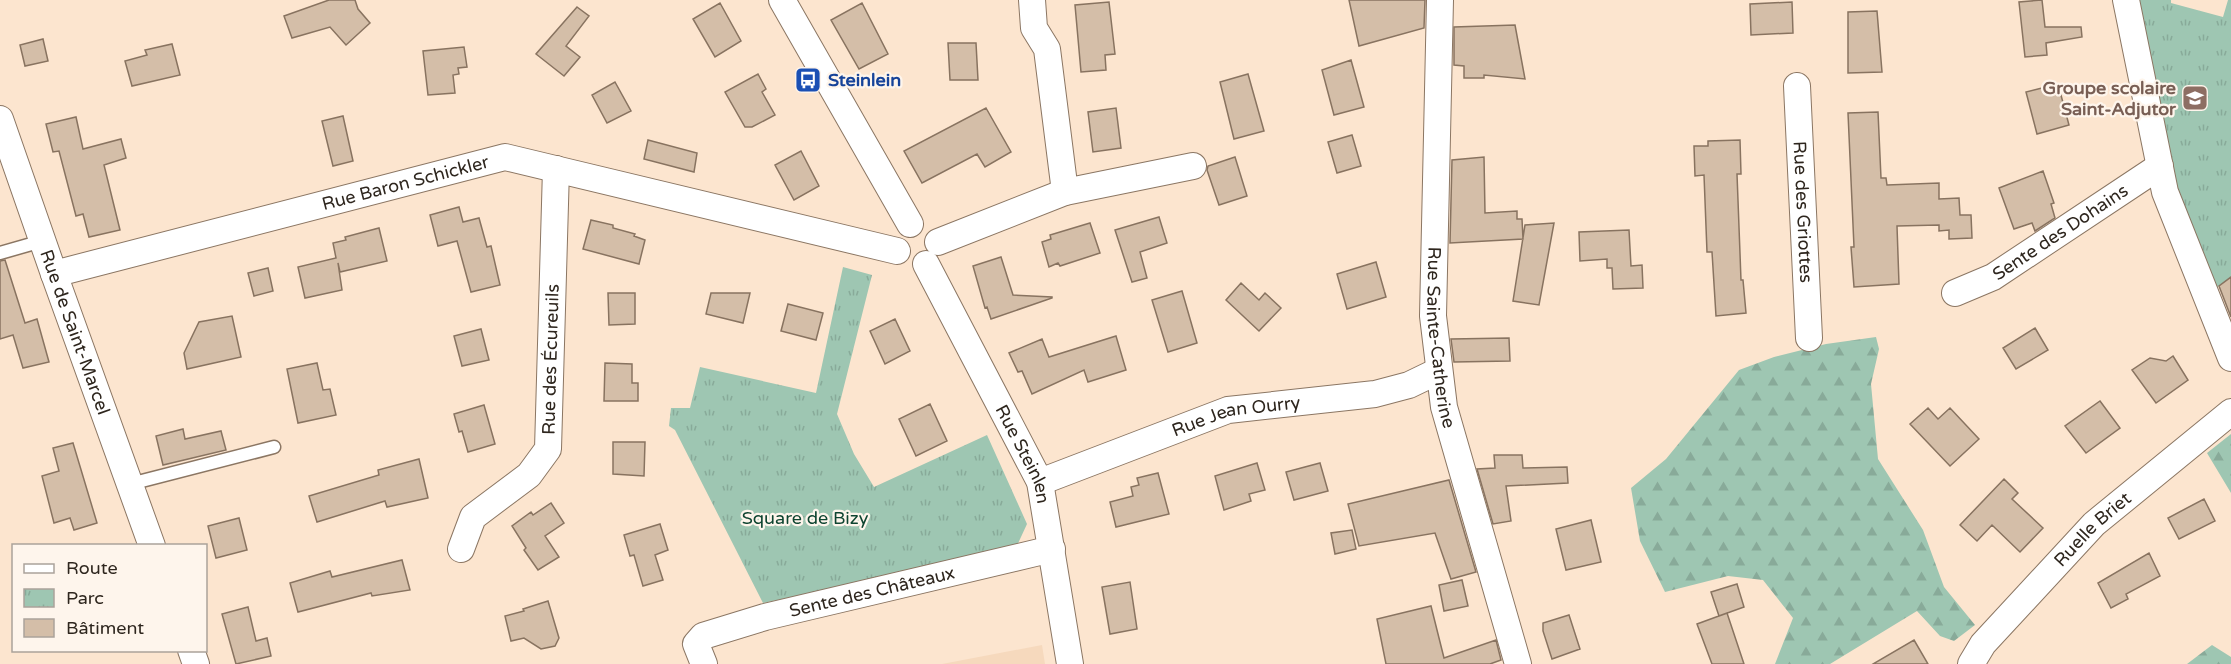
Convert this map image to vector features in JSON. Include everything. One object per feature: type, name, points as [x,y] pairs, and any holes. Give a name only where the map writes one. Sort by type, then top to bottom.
[{"type":"street","points":[[782,0],[910,224]]},
{"type":"street","points":[[1032,0],[1034,28],[1047,49],[1065,192]]},
{"type":"street","name":"Rue Sainte-Catherine","points":[[1440,0],[1433,316],[1438,371],[1444,407],[1518,664]]},
{"type":"street","points":[[2126,0],[2165,192],[2231,358]]},
{"type":"street","name":"Rue des Griottes","points":[[1797,86],[1809,338]]},
{"type":"street","name":"Rue de Saint-Marcel","points":[[0,119],[151,544]]},
{"type":"street","name":"Rue Baron Schickler","points":[[54,274],[505,157],[897,251]]},
{"type":"street","points":[[939,242],[1065,192],[1193,166]]},
{"type":"street","name":"Sente des Dohains","points":[[1955,293],[1993,277],[2160,166]]},
{"type":"street","name":"Rue des Écureuils","points":[[461,549],[473,518],[529,475],[548,449],[556,169]]},
{"type":"street","points":[[910,224],[928,226],[939,242],[936,255],[926,264],[909,264],[897,251],[898,235],[910,224]]},
{"type":"street","name":"Rue Steinlen","points":[[926,264],[1040,482],[1070,664]]},
{"type":"street","name":"Rue Jean Ourry","points":[[1040,482],[1228,410],[1375,394],[1410,385],[1438,371]]},
{"type":"street","name":"Ruelle Briet","points":[[1981,657],[2094,524],[2231,412]]},
{"type":"street","name":"Sente des Châteaux","points":[[700,654],[703,636],[765,617],[1052,549]]},
{"type":"lane","points":[[0,253],[42,240]]},
{"type":"lane","points":[[130,484],[274,447]]},
{"type":"shaded area","points":[[1042,645],[1045,664],[942,664]]},
{"type":"green space","name":"Groupe scolaire Saint-Adjutor","points":[[2139,0],[2171,0],[2171,3],[2223,17],[2228,0],[2231,0],[2231,286],[2229,288],[2221,284],[2211,293],[2172,170]]},
{"type":"green space","name":"Square de Bizy","points":[[843,267],[872,275],[837,414],[854,454],[874,487],[987,435],[1027,524],[1015,550],[763,603],[675,430],[669,426],[671,408],[690,408],[700,367],[816,393]]},
{"type":"green space","points":[[1876,337],[1879,349],[1871,384],[1878,459],[1923,530],[1944,587],[1975,625],[1954,641],[1940,636],[1917,611],[1830,664],[1775,664],[1793,618],[1763,580],[1728,576],[1665,592],[1640,541],[1631,488],[1666,459],[1739,370],[1774,357],[1826,344]]},
{"type":"green space","points":[[2231,434],[2231,493],[2207,453]]},
{"type":"green space","points":[[2212,645],[2231,657],[2231,664],[2187,664]]},
{"type":"building","points":[[329,0],[355,0],[358,9],[370,23],[346,45],[330,27],[292,38],[284,16]]},
{"type":"building","points":[[1349,0],[1425,0],[1424,28],[1359,46]]},
{"type":"building","points":[[2042,0],[2045,27],[2081,27],[2082,37],[2046,43],[2047,55],[2025,57],[2019,2]]},
{"type":"building","points":[[1109,2],[1115,54],[1105,55],[1106,70],[1081,72],[1075,5]]},
{"type":"building","points":[[1792,2],[1793,33],[1751,35],[1750,4]]},
{"type":"building","points":[[720,3],[741,41],[715,57],[693,19]]},
{"type":"building","points":[[862,3],[888,54],[859,69],[831,20]]},
{"type":"building","points":[[577,7],[589,16],[566,46],[580,57],[564,76],[536,54]]},
{"type":"building","points":[[1877,11],[1882,72],[1848,73],[1848,12]]},
{"type":"building","points":[[1515,25],[1525,79],[1484,75],[1484,78],[1464,78],[1464,66],[1454,65],[1454,27]]},
{"type":"building","points":[[43,39],[48,61],[25,66],[20,45]]},
{"type":"building","points":[[948,43],[976,43],[978,80],[950,80]]},
{"type":"building","points":[[172,44],[180,75],[132,86],[125,61],[147,55],[145,50]]},
{"type":"building","points":[[464,47],[467,67],[458,68],[459,74],[453,75],[455,93],[428,95],[423,51]]},
{"type":"building","points":[[1351,60],[1364,107],[1334,115],[1322,70]]},
{"type":"building","points":[[758,74],[766,89],[762,92],[775,115],[752,127],[745,127],[725,92]]},
{"type":"building","points":[[1248,74],[1264,131],[1234,139],[1220,82]]},
{"type":"building","points":[[615,82],[631,111],[607,123],[592,95]]},
{"type":"building","points":[[2058,84],[2069,125],[2037,134],[2026,92]]},
{"type":"building","points":[[986,108],[1011,152],[985,167],[977,154],[922,183],[904,151]]},
{"type":"building","points":[[1116,108],[1121,148],[1093,152],[1088,112]]},
{"type":"building","points":[[1878,112],[1881,178],[1886,178],[1887,185],[1939,183],[1939,199],[1959,198],[1960,215],[1971,215],[1972,238],[1949,239],[1949,230],[1939,231],[1939,225],[1897,226],[1899,284],[1854,287],[1848,113]]},
{"type":"building","points":[[343,116],[353,161],[333,166],[322,121]]},
{"type":"building","points":[[76,117],[83,149],[121,139],[126,158],[104,165],[120,230],[89,237],[83,214],[76,216],[59,151],[53,152],[46,124]]},
{"type":"building","points":[[1352,135],[1361,166],[1337,173],[1328,142]]},
{"type":"building","points":[[648,140],[697,153],[694,172],[644,159]]},
{"type":"building","points":[[1740,140],[1741,174],[1737,174],[1741,280],[1743,280],[1746,313],[1716,316],[1712,252],[1707,252],[1704,175],[1695,176],[1694,146],[1708,146],[1708,141]]},
{"type":"building","points":[[801,151],[819,186],[794,200],[775,165]]},
{"type":"building","points":[[1235,157],[1247,196],[1219,205],[1207,170],[1208,166]]},
{"type":"building","points":[[1484,157],[1485,213],[1517,211],[1517,219],[1522,219],[1523,239],[1450,243],[1452,160]]},
{"type":"building","points":[[2043,171],[2054,203],[2051,204],[2055,218],[2035,231],[2032,223],[2014,229],[1999,188]]},
{"type":"building","points":[[459,207],[463,222],[479,218],[487,247],[491,246],[500,285],[471,292],[457,241],[438,246],[430,215]]},
{"type":"building","points":[[1159,217],[1167,243],[1140,252],[1147,278],[1132,282],[1115,230]]},
{"type":"building","points":[[591,220],[613,225],[613,228],[635,234],[634,236],[645,240],[639,264],[583,249]]},
{"type":"building","points":[[1090,223],[1100,253],[1060,266],[1058,263],[1049,267],[1042,242],[1051,239],[1050,235]]},
{"type":"building","points":[[1554,223],[1539,305],[1513,301],[1525,225]]},
{"type":"building","points":[[379,228],[387,261],[340,272],[338,263],[342,290],[305,298],[298,267],[336,258],[333,243],[346,240],[345,237]]},
{"type":"building","points":[[1629,230],[1631,266],[1642,265],[1643,288],[1613,289],[1612,268],[1607,268],[1607,259],[1580,261],[1579,232]]},
{"type":"building","points":[[1001,257],[1013,295],[1052,298],[991,319],[987,307],[985,308],[973,266]]},
{"type":"building","points":[[5,260],[25,323],[37,319],[49,362],[23,368],[13,335],[0,339],[0,261]]},
{"type":"building","points":[[1376,262],[1386,297],[1347,309],[1337,274]]},
{"type":"building","points":[[268,268],[273,291],[254,296],[248,273]]},
{"type":"building","points":[[2231,277],[2231,317],[2219,286]]},
{"type":"building","points":[[1241,283],[1259,300],[1265,293],[1281,308],[1259,331],[1226,300]]},
{"type":"building","points":[[1182,291],[1197,343],[1168,352],[1152,300]]},
{"type":"building","points":[[608,293],[635,293],[635,324],[609,325]]},
{"type":"building","points":[[711,293],[750,293],[743,323],[706,314]]},
{"type":"building","points":[[788,304],[823,313],[816,340],[781,331]]},
{"type":"building","points":[[232,316],[241,357],[187,369],[184,353],[199,322]]},
{"type":"building","points":[[895,319],[910,351],[885,364],[870,331]]},
{"type":"building","points":[[2035,328],[2048,350],[2016,369],[2003,348]]},
{"type":"building","points":[[481,329],[489,360],[462,366],[454,336]]},
{"type":"building","points":[[1116,336],[1126,370],[1088,382],[1084,370],[1032,394],[1022,371],[1018,372],[1009,353],[1042,339],[1049,357]]},
{"type":"building","points":[[1509,338],[1510,361],[1454,362],[1451,339]]},
{"type":"building","points":[[2173,356],[2188,380],[2156,403],[2132,370],[2150,358],[2166,361]]},
{"type":"building","points":[[317,363],[323,390],[330,389],[336,415],[298,423],[287,369]]},
{"type":"building","points":[[605,363],[632,364],[632,383],[638,383],[638,401],[604,401]]},
{"type":"building","points":[[2100,401],[2120,428],[2086,453],[2065,426]]},
{"type":"building","points":[[930,404],[947,441],[916,456],[899,419]]},
{"type":"building","points":[[484,405],[495,444],[468,452],[454,414]]},
{"type":"building","points":[[1928,408],[1938,419],[1950,408],[1979,439],[1950,466],[1910,424]]},
{"type":"building","points":[[183,429],[185,439],[221,431],[226,450],[163,465],[156,436]]},
{"type":"building","points":[[613,442],[645,442],[644,476],[613,474]]},
{"type":"building","points":[[73,443],[97,523],[74,530],[70,518],[54,523],[42,476],[59,471],[53,448]]},
{"type":"building","points":[[1494,455],[1522,455],[1523,468],[1567,467],[1568,483],[1506,486],[1511,521],[1493,524],[1477,469],[1495,468]]},
{"type":"building","points":[[419,459],[428,498],[387,507],[385,501],[317,522],[309,496],[379,475],[378,470]]},
{"type":"building","points":[[1257,463],[1265,490],[1249,494],[1251,501],[1224,510],[1215,476]]},
{"type":"building","points":[[1320,463],[1328,491],[1294,500],[1286,472]]},
{"type":"building","points":[[1158,473],[1169,514],[1116,527],[1110,502],[1133,496],[1131,487],[1139,485],[1137,478]]},
{"type":"building","points":[[2004,479],[2018,493],[2012,499],[2043,528],[2020,552],[1992,525],[1977,541],[1960,525]]},
{"type":"building","points":[[1449,480],[1476,572],[1451,579],[1435,533],[1359,546],[1348,504]]},
{"type":"building","points":[[2204,499],[2215,521],[2179,539],[2168,518]]},
{"type":"building","points":[[551,503],[564,523],[545,536],[559,557],[538,570],[524,550],[526,548],[512,526],[531,512],[533,515]]},
{"type":"building","points":[[239,518],[247,550],[216,558],[208,526]]},
{"type":"building","points":[[1591,520],[1601,562],[1566,570],[1556,529]]},
{"type":"building","points":[[660,524],[668,550],[655,555],[663,580],[643,586],[634,555],[630,556],[624,535]]},
{"type":"building","points":[[1352,530],[1356,549],[1335,554],[1331,533]]},
{"type":"building","points":[[2149,553],[2160,576],[2126,594],[2128,599],[2111,608],[2098,583]]},
{"type":"building","points":[[402,560],[410,590],[372,596],[371,593],[298,612],[290,583],[330,571],[332,577]]},
{"type":"building","points":[[1462,580],[1468,606],[1444,611],[1439,585]]},
{"type":"building","points":[[1130,582],[1137,629],[1110,634],[1102,587]]},
{"type":"building","points":[[1737,584],[1744,607],[1719,616],[1711,592]]},
{"type":"building","points":[[548,601],[559,638],[555,646],[541,649],[524,638],[511,641],[505,616]]},
{"type":"building","points":[[1431,606],[1444,658],[1496,640],[1501,660],[1490,664],[1386,664],[1377,619]]},
{"type":"building","points":[[248,607],[256,641],[267,638],[271,656],[236,664],[222,614]]},
{"type":"building","points":[[1727,613],[1744,664],[1712,664],[1697,624]]},
{"type":"building","points":[[1569,615],[1580,649],[1552,659],[1543,631],[1543,623]]},
{"type":"building","points":[[1914,640],[1928,664],[1873,664]]},
{"type":"place","name":"Steinlein","points":[[808,80]]},
{"type":"place","name":"Groupe scolaire Saint-Adjutor","points":[[2195,98]]}]
